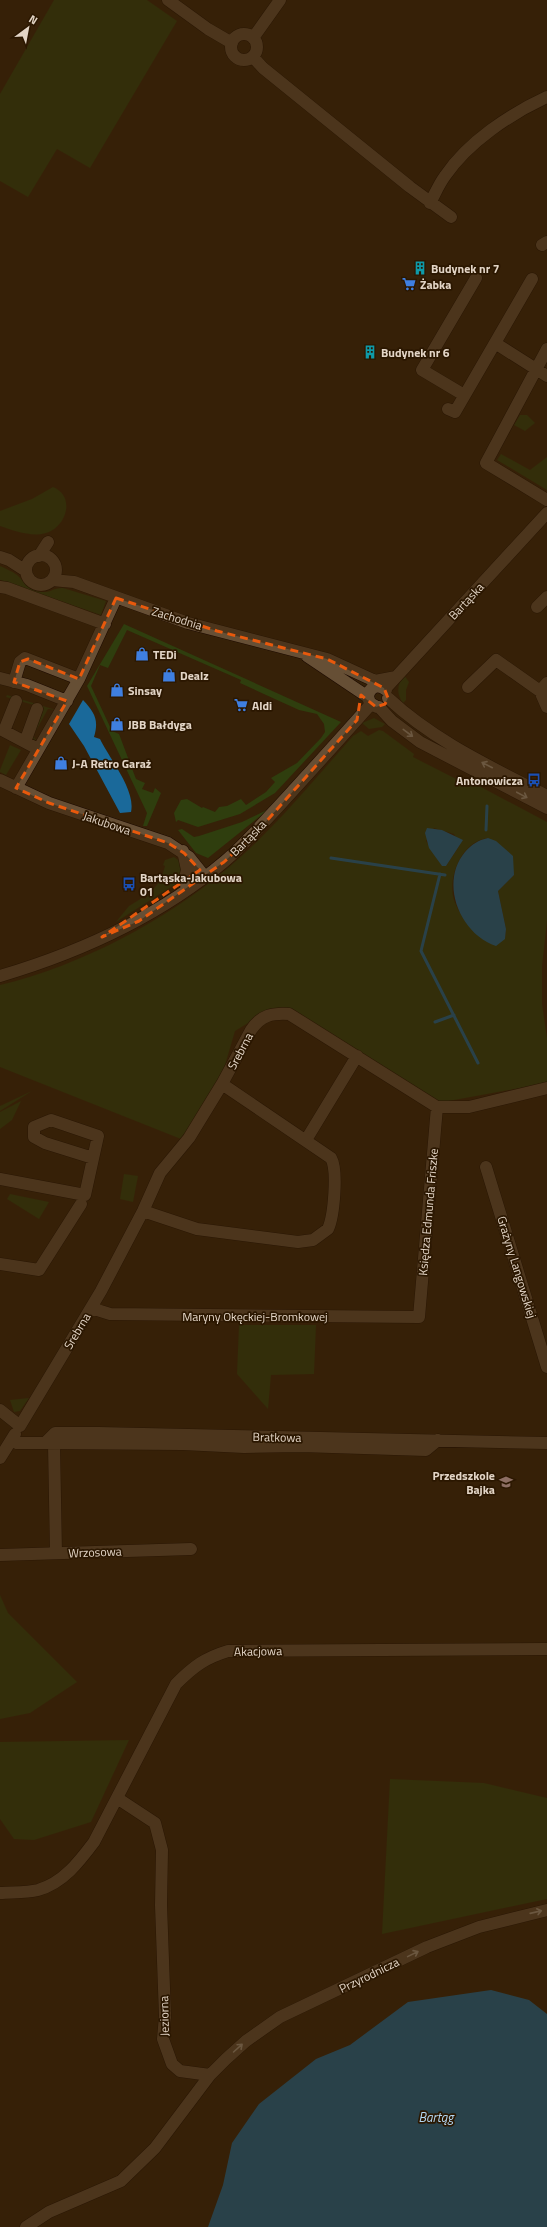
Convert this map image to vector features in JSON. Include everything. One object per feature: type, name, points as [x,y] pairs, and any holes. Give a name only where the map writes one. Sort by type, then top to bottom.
[{"type":"street","points":[[168,0],[208,29],[232,43]]},
{"type":"street","points":[[253,38],[280,0]]},
{"type":"street","points":[[241,34],[253,38],[257,50],[253,57],[245,60],[237,58],[232,51],[232,43],[241,34]]},
{"type":"street","points":[[253,57],[263,68],[430,203],[451,217]]},
{"type":"street","points":[[430,203],[445,176],[469,150],[505,122],[547,97]]},
{"type":"street","points":[[464,395],[420,373],[476,278]]},
{"type":"street","points":[[448,408],[455,412],[532,279]]},
{"type":"street","points":[[495,342],[536,367],[547,376]]},
{"type":"street","points":[[547,349],[536,367],[486,463],[547,500]]},
{"type":"street","name":"Bartąska","points":[[383,691],[547,513]]},
{"type":"street","name":"Zachodnia","points":[[4,558],[43,562],[74,582],[116,598],[188,623],[327,659],[358,674]]},
{"type":"street","points":[[0,587],[7,588],[105,624]]},
{"type":"street","points":[[537,607],[547,597]]},
{"type":"street","points":[[16,788],[79,679],[116,598]]},
{"type":"street","points":[[303,653],[373,703],[392,721],[435,751],[547,808]]},
{"type":"street","points":[[14,682],[20,662],[25,658],[79,679]]},
{"type":"street","points":[[468,687],[496,660],[544,687],[547,707]]},
{"type":"street","points":[[358,674],[375,681],[396,676],[394,694],[401,710]]},
{"type":"street","points":[[358,674],[383,691],[401,710],[454,747],[547,796]]},
{"type":"street","points":[[0,678],[67,701]]},
{"type":"street","points":[[349,686],[360,701],[357,720]]},
{"type":"street","points":[[373,703],[371,689],[383,691]]},
{"type":"street","points":[[373,703],[386,704],[383,691]]},
{"type":"street","points":[[16,701],[2,736],[25,742],[38,749]]},
{"type":"street","name":"Bartąska","points":[[0,976],[42,963],[132,925],[202,874],[272,813],[373,703]]},
{"type":"street","points":[[25,742],[37,709]]},
{"type":"street","points":[[357,720],[370,715],[392,721]]},
{"type":"street","name":"Jakubowa","points":[[0,780],[16,788],[168,843],[183,851],[202,874]]},
{"type":"street","points":[[183,851],[187,870],[184,882]]},
{"type":"street","name":"Bartąska","points":[[102,937],[184,882],[202,874]]},
{"type":"street","name":"Srebrna","points":[[0,1458],[91,1308],[143,1211],[160,1173],[189,1138],[222,1084],[256,1023],[272,1014],[289,1014],[357,1056]]},
{"type":"street","points":[[306,1140],[357,1056],[437,1107],[469,1107],[547,1088]]},
{"type":"street","points":[[143,1211],[197,1229],[298,1242],[313,1240],[328,1229],[335,1176],[334,1163],[331,1158],[222,1084]]},
{"type":"street","name":"Księdza Edmunda Friszke","points":[[419,1317],[437,1107]]},
{"type":"street","points":[[0,1179],[85,1195],[98,1136],[51,1120],[34,1127],[34,1137],[44,1143],[93,1158]]},
{"type":"street","name":"Grażyny Langowskiej","points":[[486,1167],[547,1367]]},
{"type":"street","points":[[0,1264],[39,1270],[80,1204]]},
{"type":"street","name":"Maryny Okęckiej-Bromkowej","points":[[91,1308],[110,1314],[419,1317]]},
{"type":"street","points":[[0,1410],[20,1426]]},
{"type":"street","points":[[12,1440],[17,1443],[183,1444],[426,1450],[438,1440],[547,1443]]},
{"type":"street","points":[[50,1443],[56,1553]]},
{"type":"street","name":"Wrzosowa","points":[[0,1555],[191,1549]]},
{"type":"street","name":"Akacjowa","points":[[0,1894],[38,1890],[59,1880],[77,1865],[94,1842],[176,1684],[193,1667],[208,1657],[228,1651],[547,1649]]},
{"type":"street","name":"Jeziorna","points":[[116,1798],[154,1824],[162,1850],[161,1905],[166,2016],[163,2039],[168,2055],[172,2064],[180,2071],[210,2075]]},
{"type":"street","name":"Przyrodnicza","points":[[210,2075],[246,2041],[280,2017],[442,1941],[479,1927],[547,1910]]},
{"type":"street","points":[[26,2227],[49,2212],[121,2181],[155,2148],[210,2075]]},
{"type":"highlighted area","points":[[116,598],[217,631],[327,659],[384,688],[388,698],[385,704],[376,707],[361,695],[357,720],[262,826],[224,862],[139,921],[102,937],[200,870],[184,853],[168,843],[49,803],[16,788],[67,701],[14,682],[20,662],[28,659],[79,679]]},
{"type":"green space","points":[[54,0],[147,0],[177,21],[90,168],[57,149],[28,197],[0,181],[0,94]]},
{"type":"green space","points":[[520,415],[527,415],[535,423],[525,431],[514,425]]},
{"type":"green space","points":[[501,454],[530,470],[547,457],[547,490],[497,460]]},
{"type":"green space","points":[[53,487],[64,496],[66,502],[65,515],[57,527],[45,533],[32,534],[19,532],[0,526],[0,511],[32,499]]},
{"type":"green space","points":[[0,566],[17,575],[33,590],[45,592],[57,588],[63,588],[106,601],[101,615],[0,580]]},
{"type":"green space","points":[[124,624],[341,722],[275,793],[240,814],[198,827],[178,820],[176,822],[174,813],[181,800],[187,799],[202,808],[203,807],[215,812],[219,807],[227,806],[241,799],[246,805],[266,792],[275,782],[271,778],[297,763],[321,738],[325,732],[324,724],[317,714],[299,710],[240,683],[241,680],[127,630],[108,668],[100,665],[91,686],[112,731],[119,734],[136,779],[145,783],[142,789],[153,793],[155,788],[161,793],[147,826],[143,826],[147,813],[87,686]]},
{"type":"green space","points":[[404,675],[409,682],[406,690],[406,700],[403,703],[399,696],[398,689]]},
{"type":"green space","points":[[7,695],[56,710],[48,709],[33,736],[37,741],[31,737],[44,708],[6,697]]},
{"type":"green space","points":[[374,718],[385,724],[382,727],[369,729],[362,723]]},
{"type":"green space","points":[[379,730],[383,731],[414,754],[413,757],[464,783],[465,781],[481,787],[547,822],[547,921],[542,966],[542,1004],[547,1038],[547,1083],[438,1103],[289,1014],[253,1020],[235,1031],[220,1082],[181,1139],[0,1067],[0,985],[30,977],[91,954],[177,906],[228,868],[245,853],[293,804],[353,736],[361,731],[368,736]],"holes":[[[434,828],[454,834],[460,845],[446,866],[442,866],[426,841]],[[488,838],[514,875],[498,891],[506,929],[505,939],[467,924],[457,907],[453,896],[453,878],[460,860],[471,845],[479,840]]]},
{"type":"green space","points":[[10,745],[21,750],[6,775],[0,772],[0,770]]},
{"type":"green space","points":[[269,809],[208,858],[196,853],[178,830],[182,829],[194,837],[199,836],[242,822]]},
{"type":"green space","points":[[174,857],[181,862],[182,880],[116,922],[129,906],[142,898],[145,899],[161,880],[165,860]]},
{"type":"green space","points":[[32,1091],[0,1111],[0,1106]]},
{"type":"green space","points":[[21,1101],[12,1120],[0,1129],[0,1112]]},
{"type":"green space","points":[[124,1174],[138,1176],[133,1202],[120,1199]]},
{"type":"green space","points":[[10,1194],[49,1202],[39,1219],[7,1199]]},
{"type":"green space","points":[[239,1325],[316,1325],[314,1374],[271,1375],[268,1409],[237,1374]]},
{"type":"green space","points":[[29,1398],[20,1411],[14,1412],[10,1400]]},
{"type":"green space","points":[[0,1595],[8,1613],[77,1682],[30,1713],[0,1719]]},
{"type":"green space","points":[[129,1740],[91,1822],[34,1840],[14,1839],[0,1819],[0,1742]]},
{"type":"green space","points":[[390,1779],[484,1783],[547,1798],[547,1899],[382,1934]]},
{"type":"water","points":[[83,700],[95,717],[96,726],[94,737],[100,739],[126,784],[130,794],[131,812],[120,813],[84,746],[69,724]]},
{"type":"water","points":[[427,828],[442,830],[463,840],[446,866],[442,866],[429,848],[425,833]]},
{"type":"water","points":[[488,838],[496,841],[513,856],[514,875],[498,891],[506,929],[505,939],[496,946],[483,940],[472,931],[457,906],[454,892],[454,878],[457,864],[470,847],[481,840]]},
{"type":"water","name":"Bartąg","points":[[491,1990],[529,2000],[547,2014],[547,2227],[208,2227],[223,2185],[232,2143],[259,2104],[316,2059],[350,2045],[408,2002]]},
{"type":"waterway","points":[[486,830],[487,806]]},
{"type":"waterway","points":[[331,858],[445,875]]},
{"type":"waterway","points":[[440,874],[421,951],[478,1063]]},
{"type":"waterway","points":[[435,1022],[454,1015]]},
{"type":"place","name":"Budynek nr 7","points":[[420,268]]},
{"type":"place","name":"Żabka","points":[[409,284]]},
{"type":"place","name":"Budynek nr 6","points":[[370,352]]},
{"type":"place","name":"TEDi","points":[[142,654]]},
{"type":"place","name":"Dealz","points":[[169,675]]},
{"type":"place","name":"Sinsay","points":[[117,690]]},
{"type":"place","name":"Aldi","points":[[241,705]]},
{"type":"place","name":"JBB Bałdyga","points":[[117,724]]},
{"type":"place","name":"J-A Retro Garaż","points":[[61,763]]},
{"type":"place","name":"Antonowicza","points":[[534,780]]},
{"type":"place","name":"Bartąska-Jakubowa 01","points":[[129,884]]},
{"type":"place","name":"Przedszkole Bajka","points":[[506,1482]]}]
